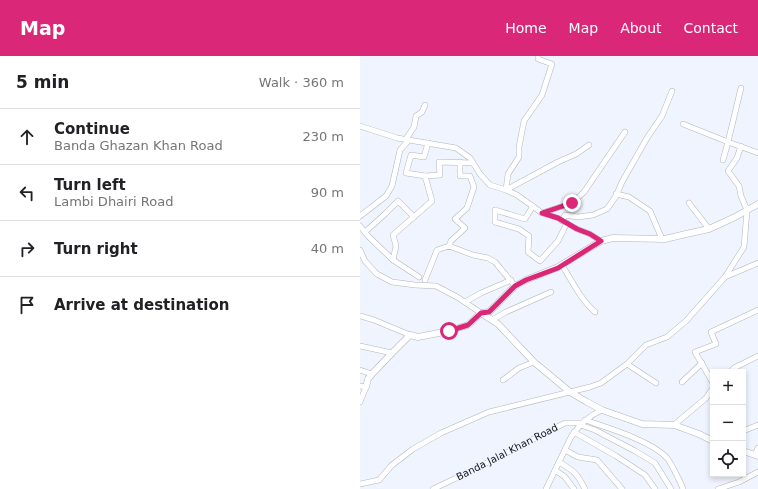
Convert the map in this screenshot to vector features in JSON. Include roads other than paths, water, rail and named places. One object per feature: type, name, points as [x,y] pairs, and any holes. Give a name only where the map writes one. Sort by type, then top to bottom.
[{"type":"street","points":[[506,190],[508,174],[519,157],[519,147],[524,121],[542,95],[552,64],[538,59],[538,56]]},
{"type":"street","points":[[723,160],[741,88]]},
{"type":"street","points":[[533,206],[525,219],[495,210],[495,222],[519,228],[529,236],[528,252],[540,261],[558,241],[565,214],[578,217],[593,215],[607,209],[647,138],[662,116],[672,90]]},
{"type":"street","points":[[360,216],[386,196],[392,186],[400,150],[414,127],[416,116],[422,112],[425,105]]},
{"type":"street","points":[[683,124],[758,153]]},
{"type":"street","points":[[360,126],[397,138],[456,148],[470,158],[480,174],[490,185],[517,195],[542,213],[590,234],[601,241]]},
{"type":"street","points":[[542,213],[572,203],[584,192],[625,132]]},
{"type":"street","points":[[428,143],[424,157],[411,155],[406,173],[425,176],[440,175],[439,162],[473,163]]},
{"type":"street","points":[[506,190],[576,154],[589,145]]},
{"type":"street","points":[[360,484],[379,480],[392,465],[413,449],[441,433],[474,418],[494,410],[601,383],[627,364],[646,345],[667,336],[686,321],[725,277],[744,247],[747,210],[740,196],[739,186],[728,171],[737,158],[741,146]]},
{"type":"street","points":[[449,246],[451,241],[465,228],[455,219],[467,208],[474,187],[470,176],[460,176],[460,162]]},
{"type":"street","points":[[393,260],[396,246],[393,235],[432,201],[425,176]]},
{"type":"street","points":[[616,194],[628,197],[650,211],[662,239]]},
{"type":"street","points":[[365,232],[398,201],[414,217]]},
{"type":"street","points":[[689,203],[709,230]]},
{"type":"street","points":[[360,316],[418,337],[449,331],[468,325],[481,313],[489,312],[515,286],[562,265],[601,241],[613,238],[665,239],[709,230],[758,204]]},
{"type":"street","points":[[360,226],[393,260],[420,276]]},
{"type":"street","points":[[425,280],[437,250],[449,246],[473,255],[488,258],[495,262],[515,286]]},
{"type":"street","points":[[360,250],[365,261],[377,274],[392,282],[436,286],[457,296],[498,324],[534,362],[570,392],[587,402],[602,410],[642,424],[674,425],[710,440]]},
{"type":"street","points":[[725,277],[758,263]]},
{"type":"street","points":[[562,265],[579,293],[595,312]]},
{"type":"street","points":[[465,302],[481,293],[511,280]]},
{"type":"street","points":[[492,320],[506,312],[552,292]]},
{"type":"street","points":[[710,378],[695,352],[716,344],[711,332],[758,310]]},
{"type":"street","points":[[360,402],[363,386],[368,379],[410,334]]},
{"type":"street","points":[[360,346],[392,353]]},
{"type":"street","points":[[733,369],[758,356]]},
{"type":"street","points":[[503,380],[519,368],[534,362]]},
{"type":"street","points":[[682,382],[702,363]]},
{"type":"street","points":[[627,364],[656,383]]},
{"type":"street","points":[[360,370],[372,374]]},
{"type":"street","points":[[674,425],[706,398],[710,392]]},
{"type":"street","points":[[546,489],[574,432],[583,422],[602,410]]},
{"type":"street","points":[[583,422],[655,463],[671,489]]},
{"type":"street","points":[[583,422],[614,430],[651,445],[667,459],[683,489]]},
{"type":"street","name":"Banda Jalal Khan Road","points":[[433,489],[565,423],[583,422]]},
{"type":"street","points":[[746,430],[758,425]]},
{"type":"street","points":[[574,432],[616,456],[645,475],[654,489]]},
{"type":"street","points":[[746,452],[757,455],[758,448]]},
{"type":"street","points":[[565,450],[578,457],[597,460],[622,489]]},
{"type":"street","points":[[559,462],[574,472],[585,489]]},
{"type":"street","points":[[555,470],[565,477],[574,489]]},
{"type":"street","points":[[718,489],[739,482],[758,472]]}]
